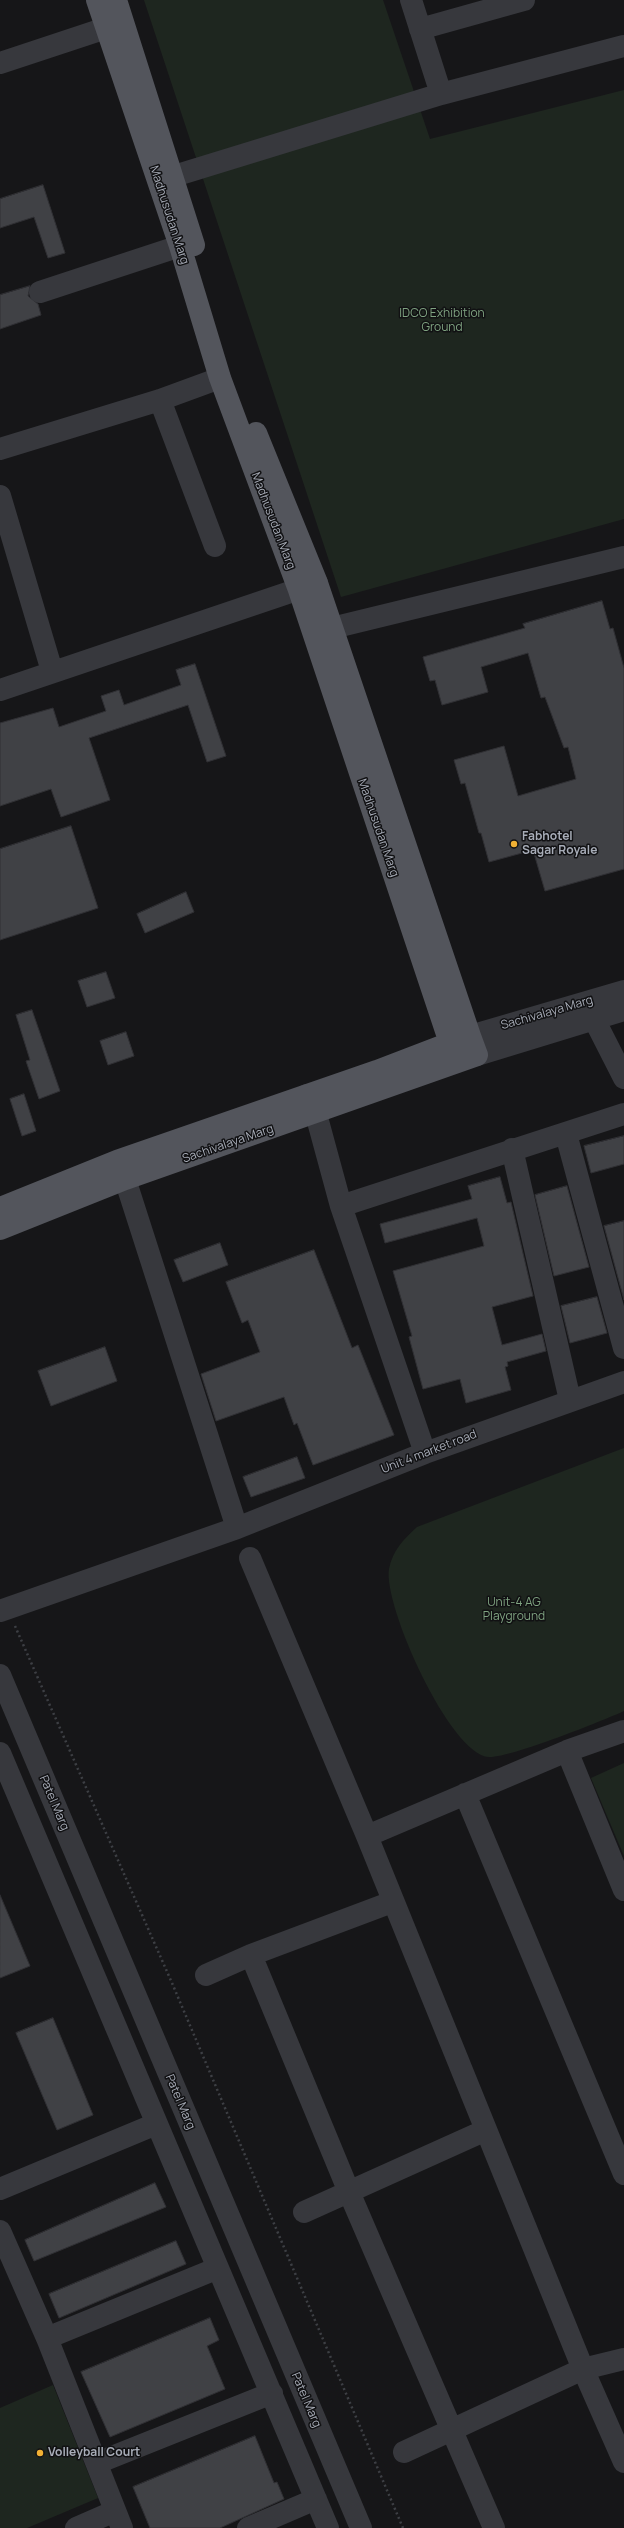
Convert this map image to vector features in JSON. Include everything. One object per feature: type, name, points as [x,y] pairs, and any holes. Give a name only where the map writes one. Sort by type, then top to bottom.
[{"type":"main road","name":"Madhusudan Marg","points":[[96,0],[180,246],[220,378],[308,587],[332,628],[463,1049]]},
{"type":"main road","name":"Madhusudan Marg","points":[[116,0],[174,176],[234,380],[308,587],[463,1049]]},
{"type":"main road","name":"Sachivalaya Marg","points":[[0,1229],[121,1170],[307,1094],[377,1071],[463,1049]]},
{"type":"main road","name":"Sachivalaya Marg","points":[[0,1208],[121,1170],[316,1114],[463,1049]]},
{"type":"street","points":[[411,0],[441,94]]},
{"type":"street","points":[[420,29],[524,0]]},
{"type":"street","points":[[0,63],[106,28]]},
{"type":"street","points":[[174,176],[441,94],[624,46]]},
{"type":"street","points":[[40,292],[180,246]]},
{"type":"street","points":[[0,450],[160,400],[220,378]]},
{"type":"street","points":[[160,400],[215,546]]},
{"type":"street","points":[[0,496],[52,671]]},
{"type":"street","points":[[332,628],[623,561]]},
{"type":"street","points":[[0,690],[52,671],[308,587]]},
{"type":"street","name":"Sachivalaya Marg","points":[[463,1049],[624,991]]},
{"type":"street","name":"Sachivalaya Marg","points":[[463,1049],[594,1019],[624,1010]]},
{"type":"street","points":[[594,1019],[624,1078]]},
{"type":"street","points":[[307,1094],[316,1114],[341,1206],[424,1452]]},
{"type":"street","points":[[341,1206],[512,1149],[566,1134],[624,1114]]},
{"type":"street","points":[[566,1134],[624,1348]]},
{"type":"street","points":[[512,1149],[570,1400]]},
{"type":"street","points":[[121,1170],[237,1528]]},
{"type":"street","name":"Unit 4 market road","points":[[3,1610],[237,1528],[424,1452],[624,1382]]},
{"type":"street","points":[[250,1558],[366,1836],[584,2369],[624,2462]]},
{"type":"street","name":"Patel Marg","points":[[0,1675],[361,2528]]},
{"type":"street","points":[[366,1836],[567,1752],[624,1731]]},
{"type":"street","points":[[567,1752],[624,1890]]},
{"type":"street","points":[[0,1753],[328,2528]]},
{"type":"street","points":[[465,1794],[624,2174]]},
{"type":"street","points":[[206,1975],[251,1955],[392,1902]]},
{"type":"street","points":[[251,1955],[349,2192],[494,2528]]},
{"type":"street","points":[[0,2189],[156,2124]]},
{"type":"street","points":[[304,2212],[486,2130]]},
{"type":"street","points":[[0,2231],[47,2338],[119,2520],[76,2528]]},
{"type":"street","points":[[47,2338],[218,2268]]},
{"type":"street","points":[[404,2452],[584,2369],[624,2359]]},
{"type":"street","points":[[97,2463],[272,2393]]},
{"type":"street","points":[[248,2528],[316,2499]]},
{"type":"path","points":[[3,1610],[172,1983],[403,2528]]},
{"type":"green space","name":"IDCO Exhibition Ground","points":[[144,0],[383,0],[430,139],[624,90],[624,519],[341,597]]},
{"type":"green space","name":"Unit-4 AG Playground","points":[[624,1448],[624,1711],[597,1723],[516,1752],[489,1757],[473,1750],[456,1732],[439,1706],[422,1676],[408,1644],[390,1587],[389,1569],[393,1556],[403,1541],[417,1527]]},
{"type":"green space","points":[[624,1763],[624,1856],[591,1778]]},
{"type":"green space","name":"Volleyball Court","points":[[53,2385],[98,2498],[27,2528],[0,2528],[0,2408]]},
{"type":"building","points":[[43,185],[65,253],[48,258],[34,217],[0,228],[0,199]]},
{"type":"building","points":[[30,286],[28,296],[38,304],[41,315],[0,329],[0,295]]},
{"type":"building","points":[[602,601],[610,629],[613,628],[624,668],[624,869],[545,891],[533,850],[489,862],[465,783],[461,784],[454,760],[504,746],[518,796],[576,779],[568,747],[564,748],[545,697],[541,698],[528,653],[481,667],[488,692],[442,705],[435,680],[430,681],[423,657],[525,628],[523,624]]},
{"type":"building","points":[[195,664],[226,756],[207,762],[188,705],[89,738],[110,800],[61,817],[51,789],[0,806],[0,723],[53,708],[59,727],[106,711],[101,696],[119,690],[124,705],[181,685],[176,670]]},
{"type":"building","points":[[71,826],[98,908],[0,940],[0,849]]},
{"type":"building","points":[[186,892],[194,912],[145,933],[137,914]]},
{"type":"building","points":[[106,972],[115,998],[87,1007],[78,981]]},
{"type":"building","points":[[32,1010],[60,1091],[39,1099],[26,1061],[30,1060],[16,1015]]},
{"type":"building","points":[[126,1032],[134,1056],[108,1065],[100,1041]]},
{"type":"building","points":[[24,1094],[36,1131],[22,1136],[10,1099]]},
{"type":"building","points":[[624,1136],[624,1164],[591,1173],[584,1146]]},
{"type":"building","points":[[500,1177],[507,1203],[511,1202],[533,1296],[492,1307],[502,1345],[542,1334],[546,1351],[507,1362],[508,1366],[505,1367],[511,1390],[466,1403],[460,1379],[423,1389],[409,1337],[412,1336],[393,1271],[484,1246],[477,1218],[385,1243],[380,1224],[472,1199],[468,1186]]},
{"type":"building","points":[[567,1186],[589,1267],[554,1276],[535,1195]]},
{"type":"building","points":[[624,1221],[624,1300],[604,1226]]},
{"type":"building","points":[[220,1243],[228,1265],[183,1282],[174,1260]]},
{"type":"building","points":[[314,1250],[352,1348],[358,1345],[394,1435],[313,1465],[297,1423],[294,1425],[284,1397],[216,1421],[201,1374],[260,1352],[248,1320],[242,1323],[226,1282]]},
{"type":"building","points":[[597,1297],[607,1333],[570,1343],[561,1306]]},
{"type":"building","points":[[105,1347],[117,1381],[51,1406],[38,1371]]},
{"type":"building","points":[[297,1457],[305,1478],[251,1497],[243,1477]]},
{"type":"building","points":[[0,1895],[30,1966],[0,1978]]},
{"type":"building","points":[[53,2018],[93,2115],[57,2130],[16,2033]]},
{"type":"building","points":[[155,2183],[166,2207],[34,2261],[25,2240]]},
{"type":"building","points":[[176,2241],[186,2264],[59,2318],[49,2294]]},
{"type":"building","points":[[210,2318],[219,2340],[207,2346],[225,2389],[110,2437],[81,2372]]},
{"type":"building","points":[[255,2436],[274,2483],[277,2482],[284,2499],[220,2528],[150,2528],[133,2487]]},
{"type":"place","name":"Fabhotel Sagar Royale","points":[[514,844]]},
{"type":"place","name":"Volleyball Court","points":[[40,2453]]}]
